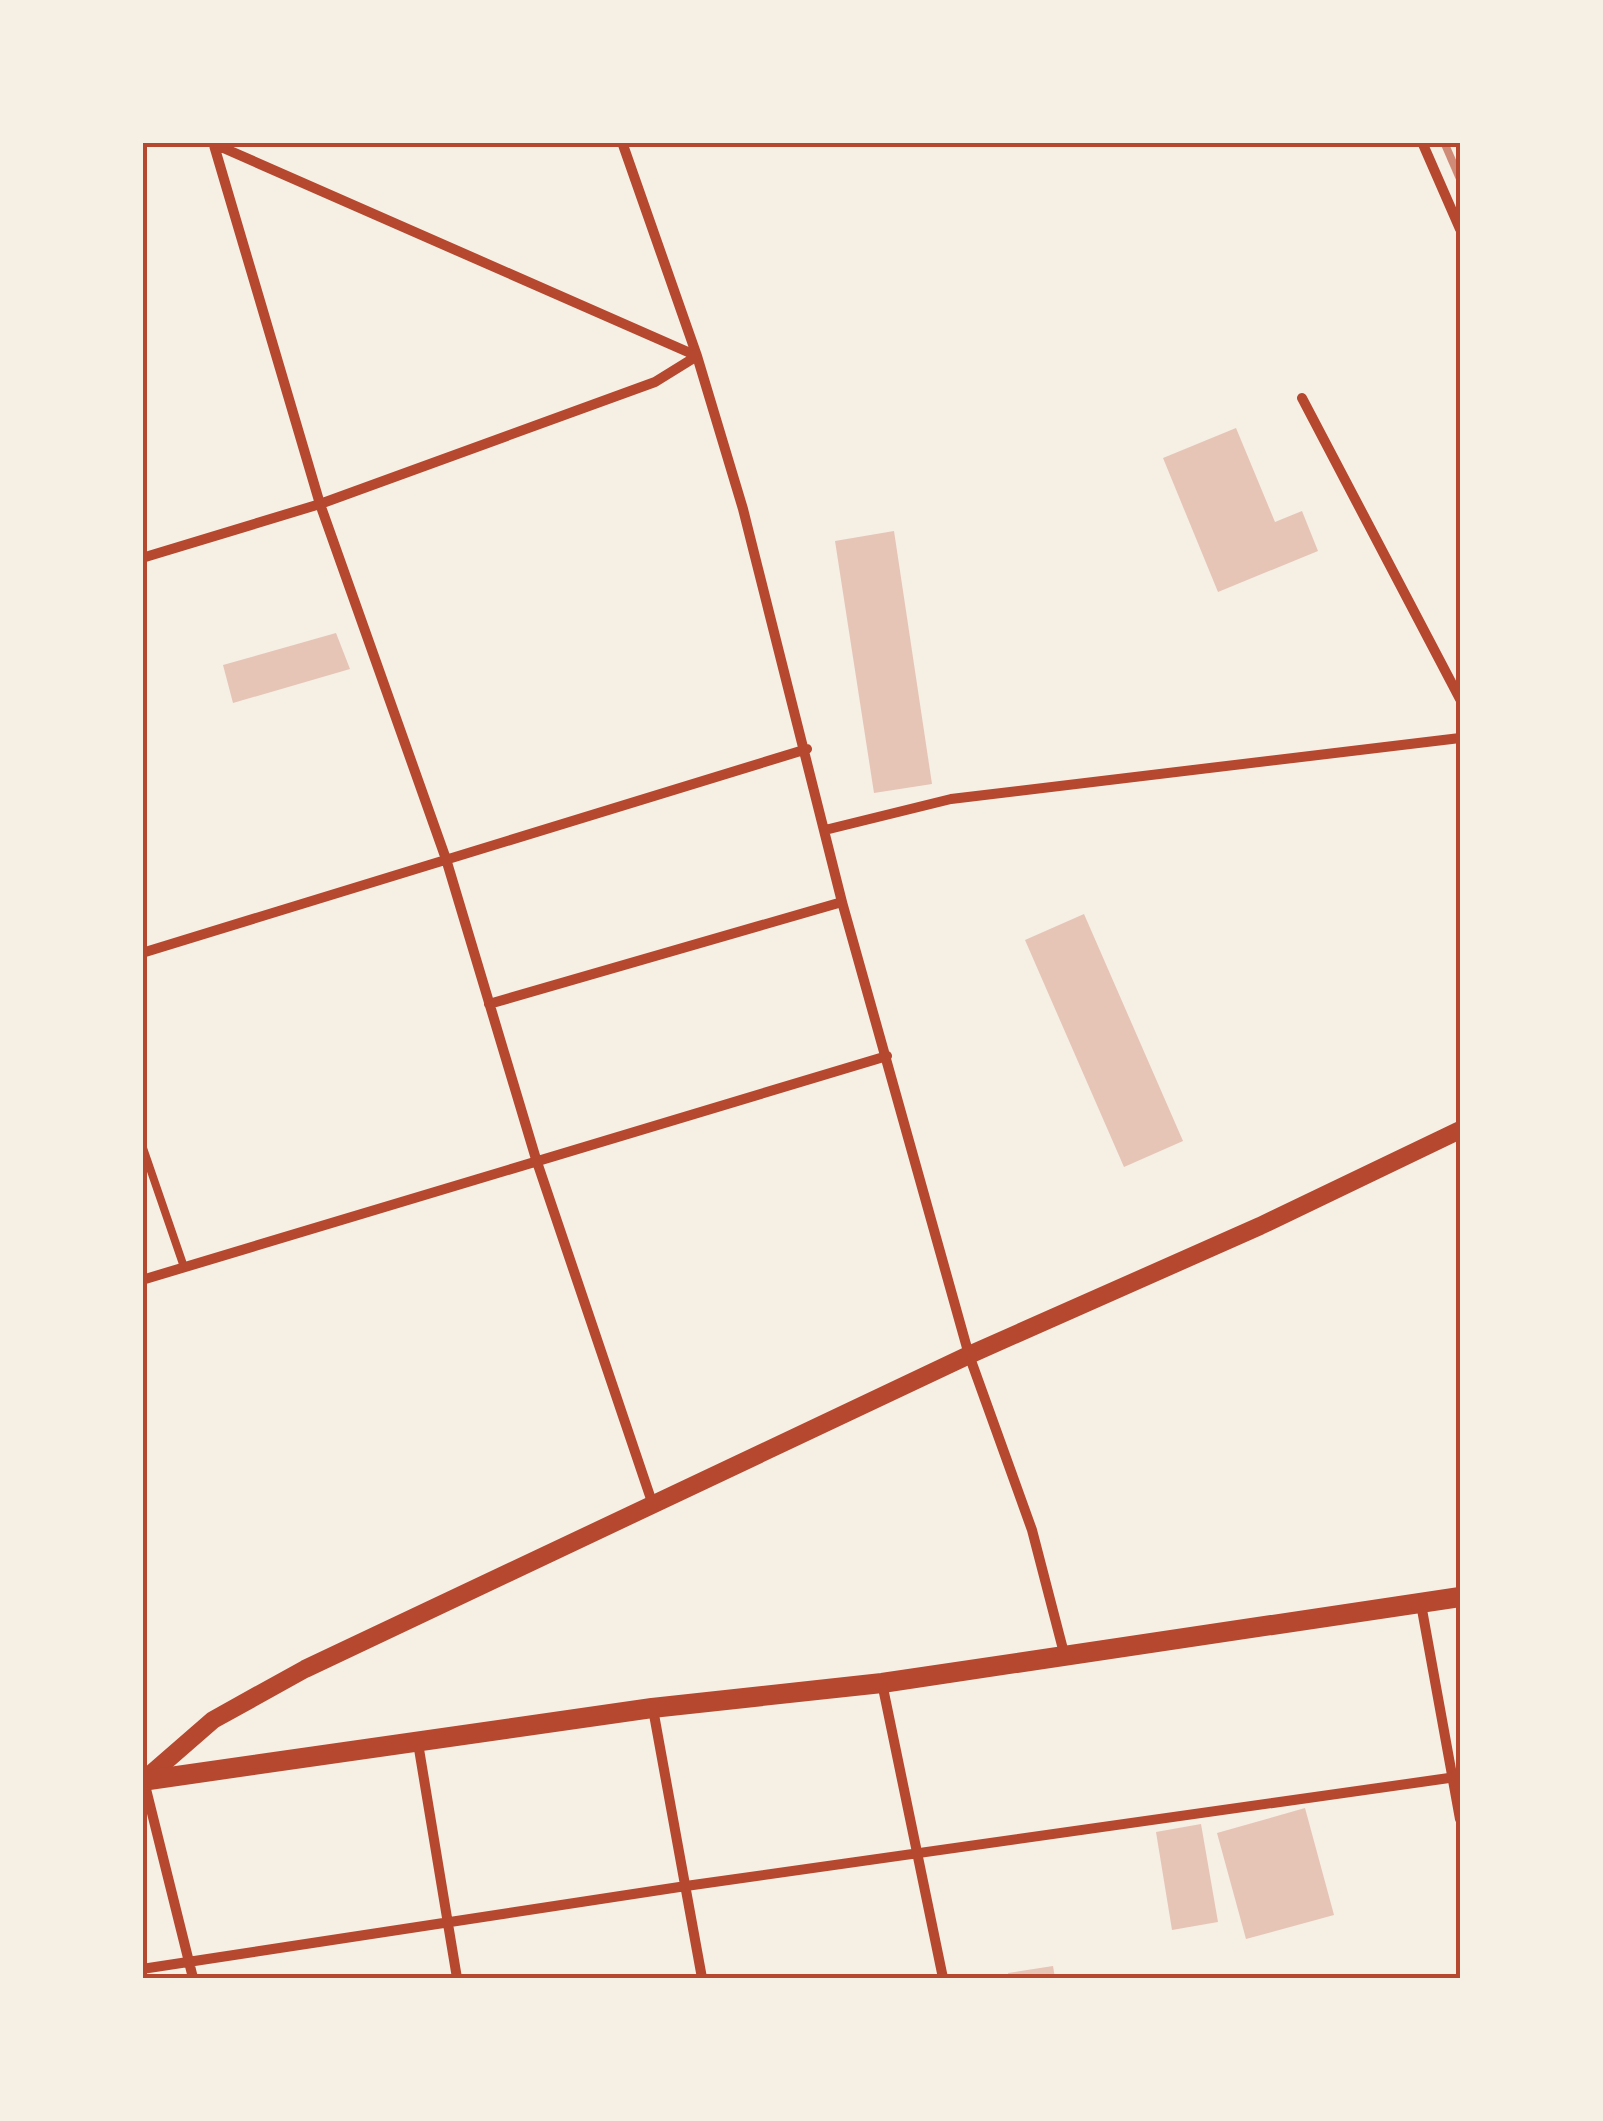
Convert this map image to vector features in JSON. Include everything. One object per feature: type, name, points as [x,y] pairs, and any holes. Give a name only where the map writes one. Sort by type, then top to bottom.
[{"type":"main road","points":[[143,1781],[652,1708],[882,1684],[1460,1598]]},
{"type":"street","points":[[622,142],[697,356],[807,749],[842,902],[968,1355],[1032,1530],[1065,1658]]},
{"type":"street","points":[[1422,142],[1460,228]]},
{"type":"street","points":[[212,143],[697,356]]},
{"type":"street","points":[[212,143],[320,504],[446,859],[536,1159],[653,1505]]},
{"type":"street","points":[[142,558],[320,504],[656,382],[697,356]]},
{"type":"street","points":[[1302,398],[1460,700]]},
{"type":"street","points":[[824,830],[951,799],[1460,738]]},
{"type":"street","points":[[142,953],[807,749]]},
{"type":"street","points":[[489,1004],[842,902]]},
{"type":"street","points":[[142,1280],[887,1056]]},
{"type":"street","points":[[193,1978],[143,1781],[238,1704],[968,1355],[1260,1226],[1460,1130]]},
{"type":"street","points":[[1421,1604],[1460,1819]]},
{"type":"street","points":[[882,1684],[943,1978]]},
{"type":"street","points":[[652,1708],[702,1978]]},
{"type":"street","points":[[418,1743],[456,1978]]},
{"type":"street","points":[[142,1969],[686,1886],[1450,1778]]},
{"type":"lane","points":[[142,1145],[184,1267]]},
{"type":"building","points":[[1236,428],[1275,522],[1302,511],[1318,551],[1218,592],[1163,458]]},
{"type":"building","points":[[894,531],[932,784],[874,793],[835,541]]},
{"type":"building","points":[[336,633],[350,669],[233,703],[223,665]]},
{"type":"building","points":[[1084,914],[1183,1141],[1124,1167],[1025,940]]},
{"type":"building","points":[[1305,1808],[1334,1915],[1246,1939],[1217,1833]]},
{"type":"building","points":[[1201,1824],[1218,1922],[1172,1930],[1156,1832]]},
{"type":"building","points":[[1053,1966],[1055,1978],[1009,1978],[1008,1973]]},
{"type":"railway","points":[[1444,142],[1460,179]]}]
